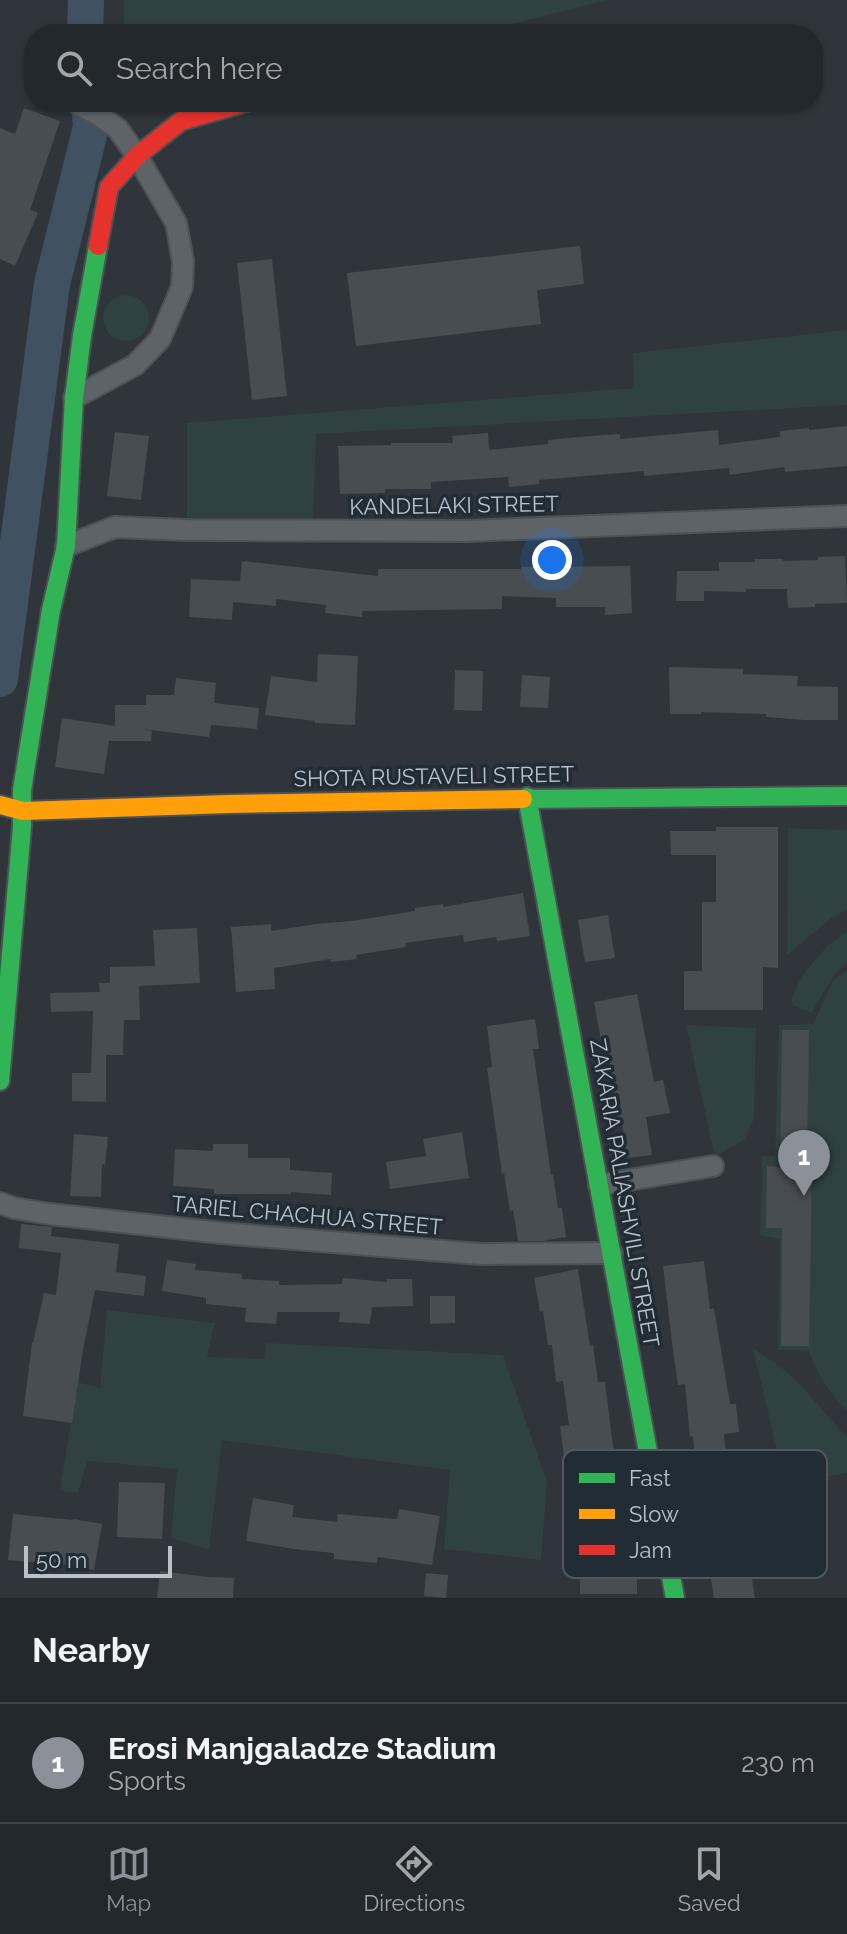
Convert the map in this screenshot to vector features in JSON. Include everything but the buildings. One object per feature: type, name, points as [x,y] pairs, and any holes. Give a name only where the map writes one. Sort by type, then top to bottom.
[{"type":"street","points":[[74,398],[135,365],[160,339],[182,287],[183,261],[176,223],[118,129],[92,112]]},
{"type":"street","points":[[0,1081],[23,811],[22,790],[51,610],[66,546],[74,398],[109,187],[137,156],[181,121],[212,112]]},
{"type":"street","name":"KANDELAKI STREET","points":[[66,546],[115,527],[467,531],[847,516]]},
{"type":"street","name":"SHOTA RUSTAVELI STREET","points":[[0,805],[23,811],[181,804],[527,797],[847,796]]},
{"type":"street","name":"ZAKARIA PALIASHVILI STREET","points":[[527,797],[648,1450]]},
{"type":"street","points":[[599,1185],[713,1166]]},
{"type":"street","name":"TARIEL CHACHUA STREET","points":[[0,1203],[50,1214],[221,1233],[480,1254],[612,1253]]},
{"type":"street","name":"ZAKARIA PALIASHVILI STREET","points":[[671,1578],[675,1598]]},
{"type":"shaded area","points":[[124,0],[607,0],[512,24],[124,24]]},
{"type":"shaded area","points":[[126,295],[142,302],[149,318],[142,334],[126,341],[110,334],[103,318],[110,302]]},
{"type":"shaded area","points":[[847,330],[847,405],[316,434],[313,522],[187,521],[187,423],[634,388],[633,353]]},
{"type":"shaded area","points":[[788,828],[847,830],[847,909],[787,955]]},
{"type":"shaded area","points":[[847,932],[847,963],[834,975],[811,1013],[793,1005],[791,1000],[801,977],[827,946]]},
{"type":"shaded area","points":[[847,970],[847,1410],[824,1383],[809,1351],[778,1350],[780,1239],[760,1235],[762,1156],[775,1156],[779,1025],[813,1024],[833,981]]},
{"type":"shaded area","points":[[686,1025],[756,1028],[754,1119],[745,1139],[715,1157]]},
{"type":"shaded area","points":[[107,1310],[215,1323],[207,1357],[265,1359],[266,1343],[503,1355],[547,1482],[541,1560],[444,1549],[450,1470],[222,1440],[209,1550],[171,1538],[177,1469],[87,1461],[78,1493],[60,1491],[77,1382],[100,1388]]},
{"type":"shaded area","points":[[753,1349],[789,1374],[847,1437],[847,1473],[827,1477],[827,1450],[777,1450]]},
{"type":"waterway","points":[[85,24],[86,0]]},
{"type":"waterway","points":[[0,679],[52,284],[91,127],[90,112]]},
{"type":"traffic: fast","points":[[0,1081],[22,827],[22,790],[51,610],[66,546],[74,398],[98,246]]},
{"type":"traffic: fast","points":[[523,799],[847,796]]},
{"type":"traffic: fast","points":[[527,797],[648,1450]]},
{"type":"traffic: fast","points":[[671,1578],[675,1598]]},
{"type":"traffic: slow","points":[[0,805],[23,811],[523,799]]},
{"type":"traffic: jam","points":[[98,246],[109,187],[137,156],[181,121],[212,112]]},
{"type":"place","name":"Erosi Manjgaladze Stadium","points":[[804,1196]]}]
